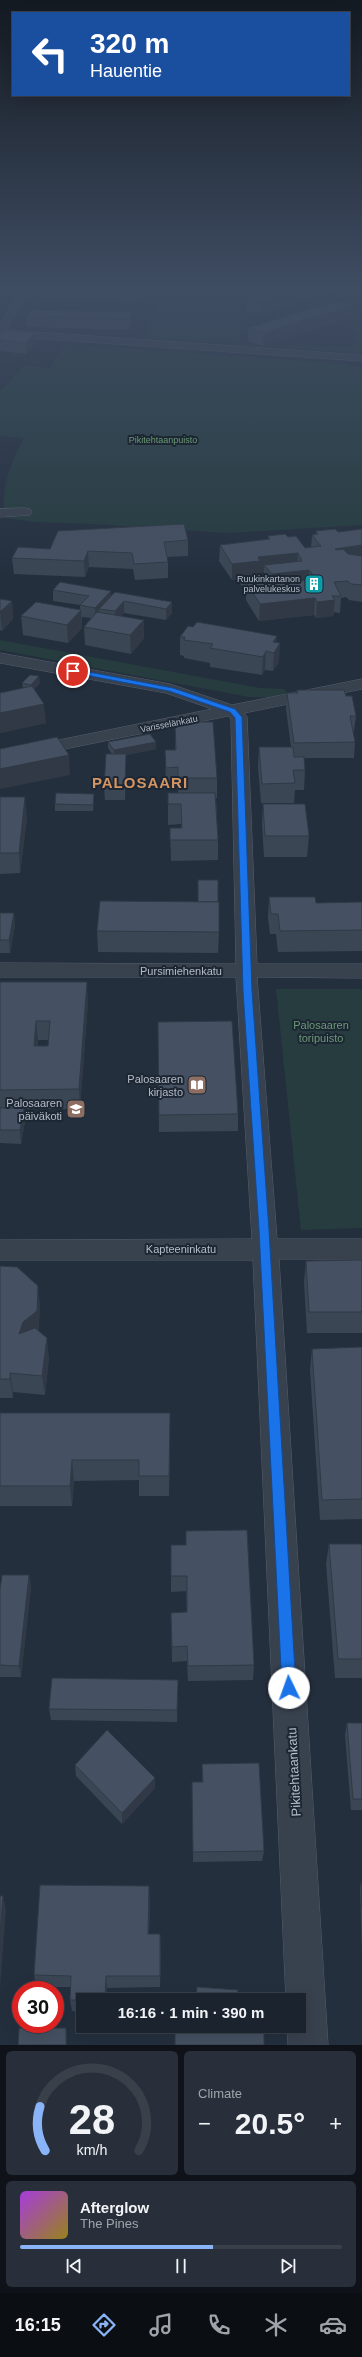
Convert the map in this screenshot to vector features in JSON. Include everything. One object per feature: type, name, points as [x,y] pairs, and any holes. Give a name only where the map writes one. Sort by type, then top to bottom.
[{"type":"street","points":[[0,513],[25,512]]},
{"type":"street","points":[[0,658],[170,689],[232,711]]},
{"type":"street","name":"Varisselänkatu","points":[[0,757],[362,684]]},
{"type":"street","name":"Pikitehtaankatu","points":[[232,711],[239,717],[247,971],[265,1249],[308,2045]]},
{"type":"street","name":"Pursimiehenkatu","points":[[0,970],[362,971]]},
{"type":"street","name":"Kapteeninkatu","points":[[0,1250],[362,1249]]},
{"type":"green space","name":"Pikitehtaanpuisto","points":[[6,385],[362,385],[362,525],[228,533],[92,524],[35,522],[5,518],[4,496],[7,477],[24,438],[0,436],[0,391]]},
{"type":"green space","points":[[0,640],[260,688],[284,689],[287,693],[270,697],[249,697],[0,650]]},
{"type":"green space","name":"Palosaaren toripuisto","points":[[276,989],[362,989],[362,1228],[301,1230]]},
{"type":"building","points":[[184,524],[188,540],[164,542],[168,562],[134,564],[132,553],[88,551],[84,561],[12,558],[18,547],[50,549],[58,531]]},
{"type":"building","points":[[335,529],[338,532],[362,529],[362,545],[335,549],[343,549],[348,554],[362,556],[362,585],[351,584],[348,581],[334,582],[341,596],[332,596],[335,600],[317,602],[315,598],[260,604],[247,584],[272,581],[275,584],[316,579],[309,570],[272,574],[264,565],[302,561],[298,553],[258,557],[260,561],[232,564],[220,545],[270,539],[268,536],[285,534],[288,537],[296,536],[305,548],[321,546],[312,535],[318,534],[316,531]]},
{"type":"building","points":[[258,574],[264,581],[246,584],[240,577]]},
{"type":"building","points":[[60,582],[111,591],[95,608],[80,605],[89,596],[53,590]]},
{"type":"building","points":[[115,592],[172,602],[166,609],[124,601],[115,611],[99,609]]},
{"type":"building","points":[[0,599],[12,601],[0,612]]},
{"type":"building","points":[[36,602],[81,610],[67,625],[21,616]]},
{"type":"building","points":[[97,612],[144,620],[130,635],[84,627]]},
{"type":"building","points":[[197,622],[277,636],[273,642],[280,643],[274,653],[266,651],[263,657],[210,648],[213,644],[184,640],[185,637],[180,637],[188,626],[193,627]]},
{"type":"building","points":[[30,675],[39,676],[31,685],[22,683]]},
{"type":"building","points":[[32,686],[44,704],[0,713],[0,693]]},
{"type":"building","points":[[297,690],[344,690],[346,696],[352,696],[356,716],[350,716],[355,742],[294,743],[287,693],[298,693]]},
{"type":"building","points":[[175,722],[213,722],[217,778],[178,778],[178,767],[166,768],[165,750],[176,750]]},
{"type":"building","points":[[150,734],[156,742],[114,750],[108,742]]},
{"type":"building","points":[[57,737],[69,755],[0,769],[0,749]]},
{"type":"building","points":[[259,747],[293,747],[294,757],[304,757],[305,770],[293,770],[295,783],[262,784]]},
{"type":"building","points":[[106,754],[126,754],[125,788],[104,788]]},
{"type":"building","points":[[56,793],[94,794],[93,805],[55,804]]},
{"type":"building","points":[[168,793],[215,793],[218,840],[170,840],[170,828],[182,828],[181,804],[168,804]]},
{"type":"building","points":[[0,797],[25,797],[19,853],[0,853]]},
{"type":"building","points":[[263,804],[305,804],[309,836],[265,836]]},
{"type":"building","points":[[198,880],[218,880],[218,902],[198,902]]},
{"type":"building","points":[[269,897],[315,897],[316,903],[362,902],[362,930],[280,931],[278,914],[271,914]]},
{"type":"building","points":[[100,901],[219,902],[219,932],[97,931]]},
{"type":"building","points":[[0,913],[14,913],[9,940],[0,940]]},
{"type":"building","points":[[0,982],[87,982],[79,1089],[0,1090]],"holes":[[[36,1021],[50,1021],[48,1046],[34,1046]]]},
{"type":"building","name":"Palosaaren kirjasto","points":[[232,1021],[238,1114],[159,1115],[158,1022]]},
{"type":"building","points":[[0,1108],[24,1108],[20,1130],[0,1130]]},
{"type":"building","points":[[362,1260],[362,1312],[309,1312],[306,1261]]},
{"type":"building","points":[[0,1266],[17,1267],[38,1286],[37,1311],[23,1322],[19,1334],[35,1328],[47,1338],[42,1376],[10,1373],[10,1379],[0,1379]]},
{"type":"building","points":[[362,1347],[362,1499],[322,1500],[312,1349]]},
{"type":"building","points":[[0,1413],[170,1413],[169,1476],[139,1476],[139,1460],[72,1460],[70,1486],[0,1486]]},
{"type":"building","points":[[247,1530],[254,1665],[188,1666],[187,1646],[172,1647],[171,1613],[187,1612],[187,1576],[171,1576],[171,1545],[186,1545],[186,1531]]},
{"type":"building","points":[[329,1544],[362,1544],[362,1659],[338,1659]]},
{"type":"building","points":[[2,1575],[29,1575],[19,1666],[0,1665],[0,1589]]},
{"type":"building","points":[[52,1678],[178,1680],[177,1710],[49,1709]]},
{"type":"building","points":[[347,1723],[362,1723],[362,1799],[353,1799]]},
{"type":"building","points":[[107,1730],[155,1778],[122,1813],[75,1765]]},
{"type":"building","points":[[259,1763],[264,1851],[193,1852],[192,1782],[203,1782],[202,1764]]},
{"type":"building","points":[[361,1883],[362,1883],[362,1908]]},
{"type":"building","points":[[40,1885],[149,1886],[148,1934],[160,1934],[160,1976],[106,1976],[105,1993],[76,1993],[76,2000],[70,2000],[71,1976],[34,1975]]},
{"type":"building","points":[[0,1896],[3,1896],[0,1935]]},
{"type":"building","points":[[197,1987],[238,1990],[238,1993],[197,1993]]},
{"type":"building","points":[[64,2028],[66,2028],[66,2045],[18,2045],[19,2033],[64,2033]]},
{"type":"building","points":[[175,2033],[264,2033],[264,2045],[175,2045]]},
{"type":"place","name":"Ruukinkartanon palvelukeskus","points":[[314,584]]},
{"type":"place","name":"Palosaaren kirjasto","points":[[197,1085]]},
{"type":"place","name":"Palosaaren päiväkoti","points":[[76,1109]]},
{"type":"district","name":"PALOSAARI","points":[[140,782]]},
{"type":"route","points":[[73,671],[170,689],[232,711],[239,717],[247,991],[264,1230],[289,1688]]}]
